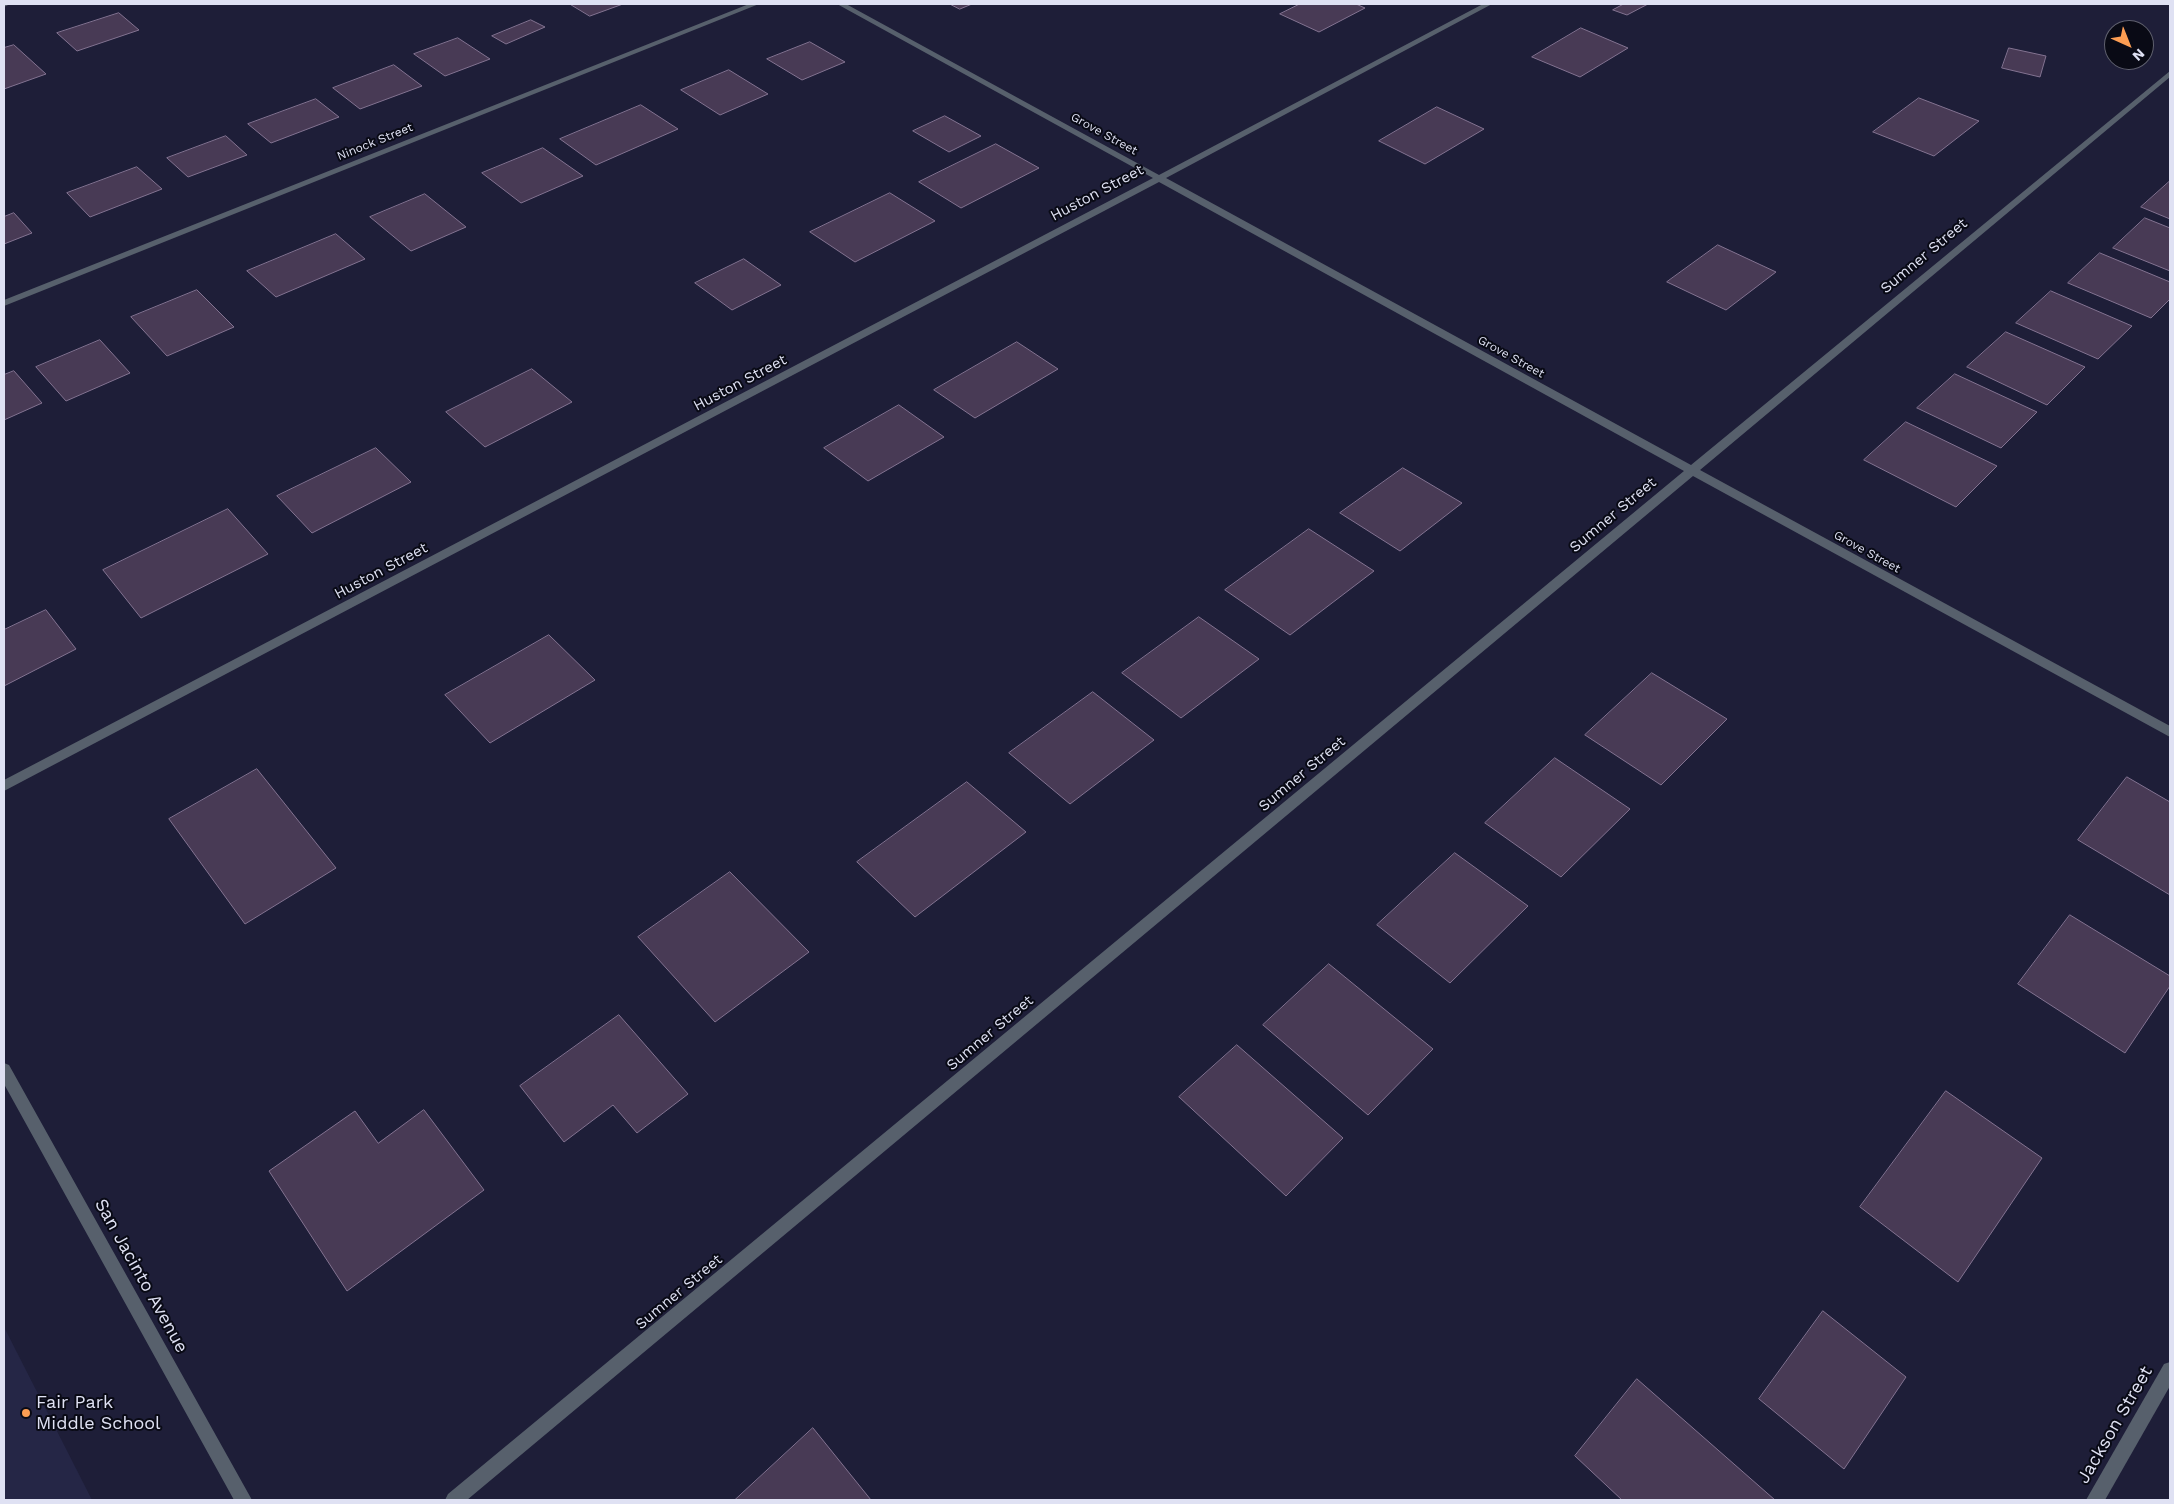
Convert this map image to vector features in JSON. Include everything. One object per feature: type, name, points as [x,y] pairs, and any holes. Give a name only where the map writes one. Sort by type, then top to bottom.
[{"type":"street","name":"Ninock Street","points":[[4,303],[755,4]]},
{"type":"street","name":"Grove Street","points":[[841,4],[2170,732]]},
{"type":"street","name":"Huston Street","points":[[4,786],[921,305],[1488,4]]},
{"type":"street","name":"Sumner Street","points":[[454,1500],[2170,73]]},
{"type":"street","name":"San Jacinto Avenue","points":[[4,1070],[243,1500]]},
{"type":"street","name":"Jackson Street","points":[[2095,1500],[2170,1370]]},
{"type":"shaded area","name":"Fair Park Middle School","points":[[4,1327],[92,1500],[4,1500]]},
{"type":"building","points":[[570,4],[623,4],[590,16]]},
{"type":"building","points":[[950,4],[972,4],[960,9]]},
{"type":"building","points":[[1300,4],[1356,4],[1365,8],[1319,32],[1280,14]]},
{"type":"building","points":[[1624,4],[1648,4],[1627,15],[1613,10]]},
{"type":"building","points":[[119,13],[139,30],[77,51],[57,33]]},
{"type":"building","points":[[531,20],[545,27],[506,44],[492,36]]},
{"type":"building","points":[[1581,28],[1628,48],[1580,77],[1532,57]]},
{"type":"building","points":[[458,38],[490,59],[445,76],[414,54]]},
{"type":"building","points":[[810,42],[845,62],[802,80],[767,59]]},
{"type":"building","points":[[14,45],[46,74],[4,89],[4,48]]},
{"type":"building","points":[[2009,48],[2046,56],[2040,77],[2002,68]]},
{"type":"building","points":[[394,65],[422,86],[360,109],[333,88]]},
{"type":"building","points":[[729,70],[768,94],[720,115],[681,90]]},
{"type":"building","points":[[1919,98],[1979,121],[1934,156],[1873,132]]},
{"type":"building","points":[[316,99],[339,117],[271,143],[248,124]]},
{"type":"building","points":[[641,105],[678,129],[596,165],[560,139]]},
{"type":"building","points":[[1437,107],[1484,129],[1425,164],[1379,141]]},
{"type":"building","points":[[945,116],[981,136],[949,152],[913,131]]},
{"type":"building","points":[[226,136],[247,155],[188,177],[167,158]]},
{"type":"building","points":[[996,144],[1039,168],[961,208],[919,182]]},
{"type":"building","points":[[543,148],[583,176],[521,203],[482,173]]},
{"type":"building","points":[[137,167],[162,189],[90,217],[67,193]]},
{"type":"building","points":[[2170,181],[2170,219],[2141,207]]},
{"type":"building","points":[[890,193],[935,221],[855,262],[810,232]]},
{"type":"building","points":[[425,194],[466,227],[411,251],[370,217]]},
{"type":"building","points":[[14,213],[32,233],[4,244],[4,217]]},
{"type":"building","points":[[2145,218],[2170,228],[2170,271],[2113,248]]},
{"type":"building","points":[[336,234],[365,259],[276,297],[247,271]]},
{"type":"building","points":[[1718,245],[1776,272],[1726,310],[1667,282]]},
{"type":"building","points":[[2100,253],[2170,282],[2170,299],[2151,318],[2068,283]]},
{"type":"building","points":[[744,259],[781,285],[732,310],[695,283]]},
{"type":"building","points":[[197,290],[234,327],[167,356],[131,317]]},
{"type":"building","points":[[2051,291],[2132,326],[2098,359],[2016,323]]},
{"type":"building","points":[[2006,332],[2085,367],[2047,405],[1967,367]]},
{"type":"building","points":[[100,340],[130,373],[66,401],[36,367]]},
{"type":"building","points":[[1017,342],[1058,369],[975,418],[934,390]]},
{"type":"building","points":[[532,369],[572,402],[485,447],[446,412]]},
{"type":"building","points":[[14,371],[42,403],[4,420],[4,375]]},
{"type":"building","points":[[1955,374],[2037,412],[2001,448],[1917,408]]},
{"type":"building","points":[[899,405],[944,437],[868,481],[824,448]]},
{"type":"building","points":[[1906,422],[1997,466],[1956,507],[1864,460]]},
{"type":"building","points":[[376,448],[411,482],[312,533],[277,496]]},
{"type":"building","points":[[1403,468],[1462,503],[1400,551],[1340,513]]},
{"type":"building","points":[[228,509],[268,554],[141,618],[103,570]]},
{"type":"building","points":[[1309,529],[1374,571],[1290,635],[1225,590]]},
{"type":"building","points":[[46,610],[76,649],[4,686],[4,630]]},
{"type":"building","points":[[1199,617],[1259,659],[1181,718],[1122,673]]},
{"type":"building","points":[[549,635],[595,680],[490,743],[445,695]]},
{"type":"building","points":[[1652,673],[1727,719],[1661,785],[1585,735]]},
{"type":"building","points":[[1093,692],[1154,740],[1070,804],[1009,753]]},
{"type":"building","points":[[1555,758],[1630,809],[1561,877],[1485,823]]},
{"type":"building","points":[[257,769],[336,868],[245,924],[169,819]]},
{"type":"building","points":[[2127,777],[2170,802],[2170,895],[2078,840]]},
{"type":"building","points":[[967,782],[1026,832],[915,917],[857,862]]},
{"type":"building","points":[[1455,853],[1528,906],[1450,983],[1377,925]]},
{"type":"building","points":[[730,872],[809,952],[715,1022],[638,937]]},
{"type":"building","points":[[2070,915],[2170,976],[2170,986],[2125,1053],[2018,984]]},
{"type":"building","points":[[1329,964],[1433,1049],[1368,1115],[1263,1025]]},
{"type":"building","points":[[619,1015],[688,1094],[637,1133],[613,1105],[564,1142],[520,1086]]},
{"type":"building","points":[[1237,1045],[1343,1138],[1286,1196],[1179,1097]]},
{"type":"building","points":[[1946,1091],[2042,1158],[1958,1282],[1860,1207]]},
{"type":"building","points":[[424,1110],[484,1190],[347,1291],[269,1171],[355,1111],[378,1143]]},
{"type":"building","points":[[1823,1311],[1906,1377],[1844,1469],[1759,1399]]},
{"type":"building","points":[[1637,1379],[1775,1500],[1622,1500],[1575,1456]]},
{"type":"building","points":[[813,1428],[871,1500],[735,1500]]},
{"type":"place","name":"Fair Park Middle School","points":[[26,1413]]}]
